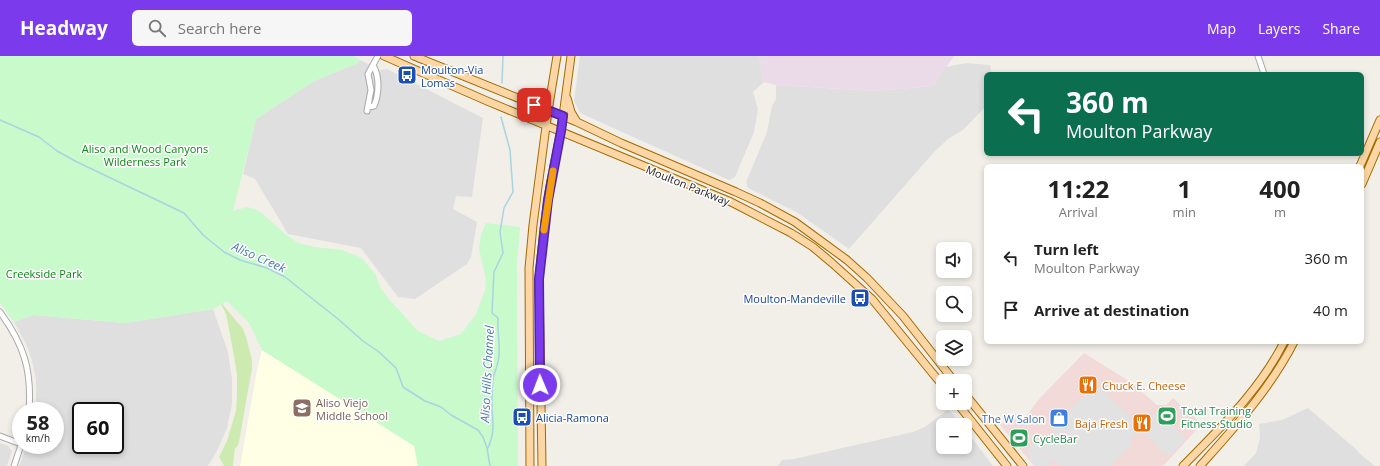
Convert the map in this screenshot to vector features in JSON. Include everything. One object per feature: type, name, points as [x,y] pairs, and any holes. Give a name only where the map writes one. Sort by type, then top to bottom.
[{"type":"main road","name":"Moulton Parkway","points":[[384,56],[546,126],[732,202],[791,233],[813,247],[852,279],[872,299],[936,377]]},
{"type":"main road","name":"Moulton Parkway","points":[[414,56],[578,122],[621,143],[760,203],[795,222],[847,260],[885,296],[948,374]]},
{"type":"main road","points":[[530,466],[529,268],[546,126],[557,56]]},
{"type":"main road","points":[[542,466],[539,279],[550,186],[561,131],[571,56]]},
{"type":"main road","points":[[566,94],[570,111],[578,122]]},
{"type":"main road","points":[[1364,149],[1380,120]]},
{"type":"main road","points":[[1364,179],[1380,142]]},
{"type":"main road","points":[[1183,466],[1241,405],[1269,368],[1283,344]]},
{"type":"main road","points":[[1200,466],[1258,400],[1275,375],[1293,344]]},
{"type":"main road","points":[[530,385],[540,385]]},
{"type":"main road","points":[[972,403],[1023,466]]},
{"type":"main road","points":[[963,410],[1007,466]]},
{"type":"street","points":[[373,65],[376,70],[378,94],[374,106],[368,109],[370,90],[368,74],[373,65],[378,56]]},
{"type":"street","points":[[1258,56],[1263,72]]},
{"type":"street","points":[[1364,149],[1375,154]]},
{"type":"street","points":[[0,312],[14,333],[29,372],[30,402]]},
{"type":"street","points":[[0,436],[12,441]]},
{"type":"street","points":[[14,466],[18,454]]},
{"type":"shaded area","points":[[580,56],[759,56],[764,82],[753,92],[758,109],[754,132],[735,177],[729,180],[580,113],[574,101]]},
{"type":"shaded area","points":[[759,56],[954,56],[933,86],[874,91],[776,85],[764,82]]},
{"type":"shaded area","points":[[360,60],[380,70],[387,69],[483,118],[472,197],[456,196],[453,209],[477,222],[471,257],[467,264],[415,299],[398,297],[361,248],[288,234],[255,179],[243,174],[256,119],[314,81],[358,63]]},
{"type":"shaded area","points":[[966,63],[990,65],[992,72],[984,72],[984,108],[963,130],[948,139],[935,151],[849,249],[798,213],[748,188],[746,182],[767,132],[772,106],[776,99],[776,85],[874,91],[933,86],[946,67]]},
{"type":"shaded area","points":[[213,309],[228,352],[232,379],[232,404],[227,428],[216,453],[208,466],[19,466],[24,454],[64,454],[64,402],[36,402],[36,379],[32,361],[27,346],[14,322],[33,315],[125,323]]},
{"type":"shaded area","name":"Aliso Viejo Middle School","points":[[262,350],[415,446],[418,466],[240,466]]},
{"type":"shaded area","points":[[1084,353],[1132,383],[1157,405],[1166,405],[1173,398],[1202,424],[1163,466],[1034,466],[999,424],[1027,415],[1040,398]]},
{"type":"shaded area","points":[[1100,388],[1142,427],[1158,411],[1186,439],[1171,455],[1168,452],[1165,455],[1153,441],[1140,430],[1129,441],[1132,444],[1111,466],[1060,466],[1054,460],[1048,466],[1035,466],[1030,459],[1026,446],[1054,437],[1054,427],[1088,391]]},
{"type":"shaded area","points":[[1308,408],[1375,466],[1244,466],[1256,453],[1260,438],[1259,424],[1282,420]]},
{"type":"shaded area","points":[[947,410],[950,411],[956,418],[937,418]]},
{"type":"shaded area","points":[[936,418],[936,454],[972,454],[972,438],[993,466],[778,466],[782,460],[794,459],[913,432],[925,427]]},
{"type":"shaded area","points":[[0,443],[8,446],[12,451],[7,466],[0,466]]},
{"type":"green space","name":"Aliso and Wood Canyons Wilderness Park","points":[[0,56],[353,56],[360,60],[358,63],[314,81],[256,119],[233,211],[247,207],[255,209],[262,213],[285,234],[298,243],[314,247],[342,250],[362,258],[376,275],[380,287],[388,298],[418,331],[439,341],[461,334],[476,314],[485,291],[486,279],[479,249],[481,234],[486,223],[520,227],[517,265],[518,466],[418,466],[414,446],[262,350],[249,323],[227,301],[213,309],[125,323],[33,315],[14,322],[0,303]]},
{"type":"green space","points":[[219,300],[243,329],[252,360],[252,369],[239,442],[235,448],[233,466],[224,466],[219,457],[227,441],[236,411],[237,374],[226,314]]},
{"type":"waterway","name":"Aliso Hills Channel","points":[[502,83],[503,56]]},
{"type":"waterway","name":"Aliso Hills Channel","points":[[488,448],[493,429],[492,384],[499,350],[498,318],[492,313],[494,272],[503,253],[500,232],[504,208],[513,192],[510,150],[501,117]]},
{"type":"waterway","name":"Aliso Creek","points":[[0,120],[39,137],[57,151],[77,162],[184,213],[203,235],[224,252],[240,260],[267,268],[285,277],[363,341],[379,352],[396,368],[403,387],[425,401],[441,407],[451,415],[478,430],[483,437],[487,448],[490,466]]},
{"type":"slow traffic","points":[[544,230],[553,171]]},
{"type":"place","name":"Moulton-Via Lomas","points":[[407,75]]},
{"type":"place","name":"Moulton-Mandeville","points":[[860,298]]},
{"type":"place","name":"Chuck E. Cheese","points":[[1088,385]]},
{"type":"place","name":"Aliso Viejo Middle School","points":[[302,408]]},
{"type":"place","name":"Total Training Fitness Studio","points":[[1167,416]]},
{"type":"place","name":"Alicia-Ramona","points":[[522,417]]},
{"type":"place","name":"The W Salon","points":[[1059,418]]},
{"type":"place","name":"Baja Fresh","points":[[1142,423]]},
{"type":"place","name":"CycleBar","points":[[1019,438]]},
{"type":"route","points":[[534,105],[563,116],[550,186],[539,279],[540,385]]},
{"type":"park label","name":"Creekside Park","points":[[44,273]]}]
